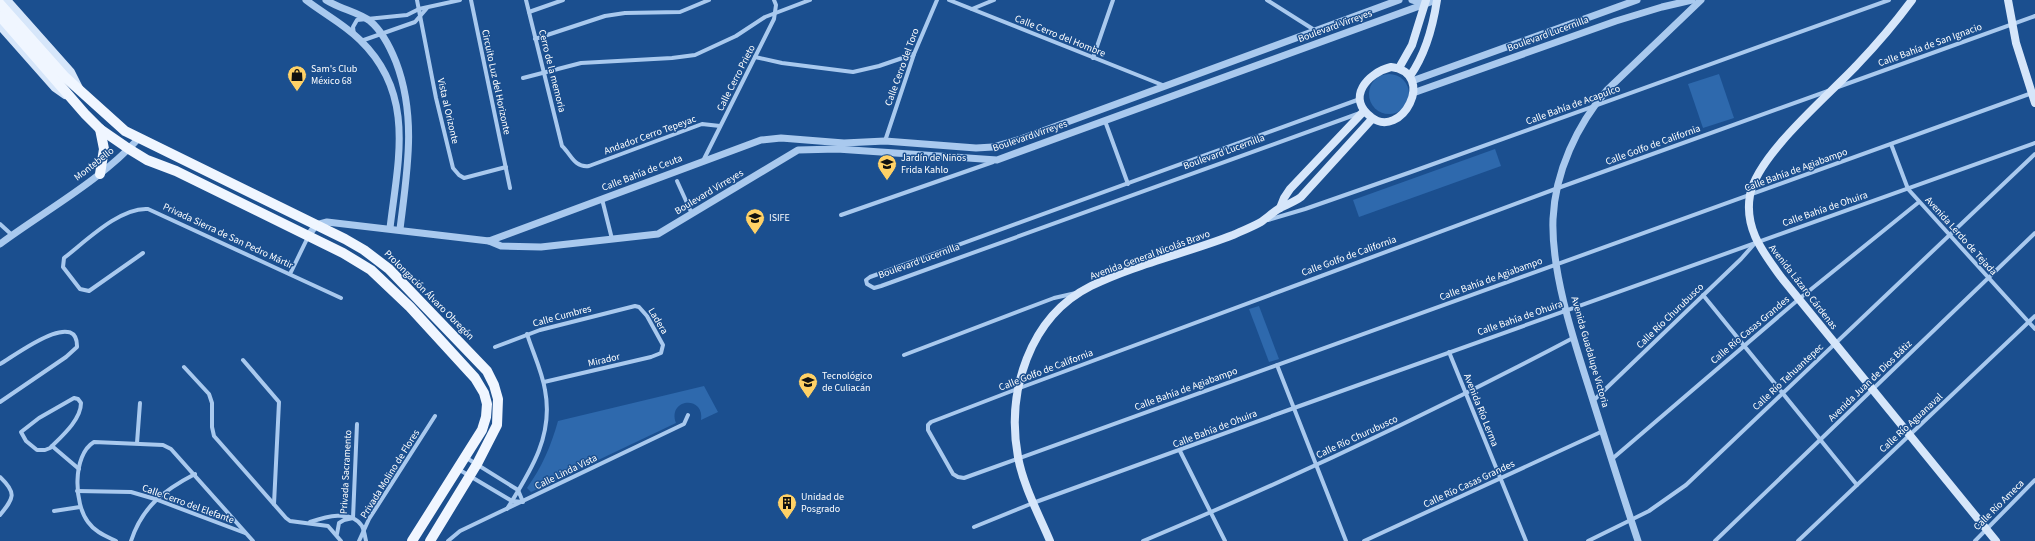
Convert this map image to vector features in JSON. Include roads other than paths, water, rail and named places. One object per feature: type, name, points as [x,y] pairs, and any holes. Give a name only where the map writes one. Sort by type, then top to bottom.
[{"type":"main road","name":"Prolongación Álvaro Obregón","points":[[7,0],[71,72],[80,89]]},
{"type":"main road","points":[[1411,79],[1400,68],[1391,67],[1374,73],[1364,84],[1360,99],[1364,111],[1372,119],[1387,122],[1402,116],[1411,102],[1413,93],[1411,79],[1429,36],[1436,0]]},
{"type":"main road","name":"Avenida Lázaro Cárdenas","points":[[1912,0],[1891,28],[1831,90],[1767,162],[1756,178],[1750,195],[1750,220],[1756,241],[1799,299],[1996,541]]},
{"type":"main road","points":[[2008,0],[2011,25],[2033,92],[2035,103]]},
{"type":"main road","points":[[1400,68],[1412,44],[1426,2]]},
{"type":"main road","name":"Prolongación Álvaro Obregón","points":[[0,4],[74,102],[100,129],[147,160],[176,171],[308,236],[342,253],[370,270],[410,307],[475,378],[486,399],[487,411],[482,430],[412,541]]},
{"type":"main road","name":"Prolongación Álvaro Obregón","points":[[0,16],[16,26],[65,77],[120,126],[139,138],[364,250],[389,269],[480,363],[491,377],[498,399],[499,416],[495,433],[430,541]]},
{"type":"main road","name":"Prolongación Álvaro Obregón","points":[[0,26],[55,88],[74,102]]},
{"type":"main road","name":"Avenida General Nicolás Bravo","points":[[1280,208],[1290,189],[1364,111]]},
{"type":"main road","name":"Avenida General Nicolás Bravo","points":[[1050,541],[1033,503],[1018,459],[1014,432],[1017,389],[1028,353],[1044,327],[1061,308],[1082,291],[1104,281],[1232,235],[1261,222],[1280,208],[1290,205],[1301,197],[1372,119]]},
{"type":"main road","points":[[100,129],[104,149],[100,174]]},
{"type":"street","points":[[306,0],[361,41],[372,53],[387,75],[398,110],[400,142],[390,228]]},
{"type":"street","points":[[326,0],[365,18],[381,33],[399,69],[409,112],[410,144],[400,229]]},
{"type":"street","name":"Vista al Orizonte","points":[[418,0],[436,98],[453,168],[464,178],[506,168]]},
{"type":"street","points":[[354,35],[354,24],[357,20],[365,18],[380,19],[406,15],[420,9],[460,0]]},
{"type":"street","name":"Circuito Luz del Horizonte","points":[[472,0],[510,188]]},
{"type":"street","name":"Cerro de la memoria","points":[[526,0],[562,146],[573,160],[585,166]]},
{"type":"street","points":[[529,12],[563,0]]},
{"type":"street","points":[[535,39],[605,16],[624,13],[680,12],[709,0]]},
{"type":"street","name":"Calle Cerro Prieto","points":[[703,161],[772,24],[775,13],[774,0]]},
{"type":"street","points":[[523,78],[563,66],[594,61],[672,58],[695,55],[726,41],[775,13],[810,0]]},
{"type":"street","name":"Calle Cerro del Toro","points":[[885,141],[914,54],[937,0]]},
{"type":"street","name":"Calle Cerro del Hombre","points":[[948,0],[1165,86]]},
{"type":"street","points":[[972,10],[994,0]]},
{"type":"street","points":[[1093,58],[1113,0]]},
{"type":"street","points":[[1267,0],[1316,31]]},
{"type":"street","name":"Boulevard Virreyes","points":[[992,147],[1021,140],[1399,0]]},
{"type":"street","points":[[1412,0],[1426,2]]},
{"type":"street","name":"Boulevard Virreyes","points":[[489,241],[501,246],[530,247],[658,234],[798,150],[837,149],[997,160],[1426,2],[1436,0]]},
{"type":"street","name":"Boulevard Lucernilla","points":[[1411,79],[1637,0]]},
{"type":"street","name":"Boulevard Lucernilla","points":[[1413,93],[1608,24],[1662,7],[1692,0]]},
{"type":"street","name":"Avenida Guadalupe Victoria","points":[[1638,541],[1573,338],[1557,264],[1553,223],[1563,166],[1593,106],[1607,90],[1701,0]]},
{"type":"street","name":"Calle Bahía de Acapulco","points":[[1261,222],[1305,209],[1889,0]]},
{"type":"street","points":[[361,41],[415,22],[428,7]]},
{"type":"street","name":"Calle Bahía de San Ignacio","points":[[1831,90],[2035,16]]},
{"type":"street","points":[[755,57],[782,63],[853,72],[879,66],[914,54]]},
{"type":"street","name":"Calle Golfo de California","points":[[953,474],[929,433],[928,425],[931,422],[1558,188],[1831,90]]},
{"type":"street","name":"Calle Bahía de Agiabampo","points":[[953,474],[964,478],[1018,459],[2033,92]]},
{"type":"street","name":"Boulevard Lucernilla","points":[[1360,99],[870,277],[866,280],[867,284],[874,288],[881,286],[1364,111]]},
{"type":"street","points":[[1105,121],[1128,184]]},
{"type":"street","name":"Andador Cerro Tepeyac","points":[[585,166],[702,124],[709,123],[720,126]]},
{"type":"street","name":"Montebello","points":[[0,244],[100,174],[129,149],[139,138]]},
{"type":"street","name":"Calle Bahía de Ceuta","points":[[316,225],[331,222],[400,229],[489,241],[756,141],[768,139],[844,143],[885,141],[960,147],[992,147]]},
{"type":"street","name":"Calle Bahía de Ohuira","points":[[974,527],[1033,503],[1180,451],[1294,408],[1566,311],[1756,241],[1908,189],[2035,143]]},
{"type":"street","name":"Avenida Lerdo de Tejada","points":[[1891,144],[1908,189],[2035,329]]},
{"type":"street","points":[[959,157],[960,147]]},
{"type":"street","name":"Calle Río Tehuantepec","points":[[1588,541],[1632,521],[1686,485],[2035,154]]},
{"type":"street","points":[[841,215],[997,160]]},
{"type":"street","points":[[677,181],[692,214]]},
{"type":"street","points":[[602,199],[612,239]]},
{"type":"street","name":"Calle Río Casas Grandes","points":[[1612,459],[1799,299],[1919,202]]},
{"type":"street","name":"Privada Sierra de San Pedro Mártir","points":[[143,253],[89,291],[80,289],[62,267],[64,258],[96,233],[128,212],[141,208],[156,211],[341,298]]},
{"type":"street","points":[[0,224],[12,236]]},
{"type":"street","points":[[290,274],[308,236],[316,225]]},
{"type":"street","name":"Avenida Juan de Dios Bátiz","points":[[1715,541],[2035,233]]},
{"type":"street","name":"Calle Río Churubusco","points":[[1593,401],[1742,258],[1756,241]]},
{"type":"street","points":[[904,355],[1054,298],[1082,291]]},
{"type":"street","points":[[1703,295],[1857,485]]},
{"type":"street","name":"Calle Cumbres","points":[[495,347],[527,334],[635,306]]},
{"type":"street","name":"Ladera","points":[[635,306],[639,306],[644,312],[664,348]]},
{"type":"street","name":"Calle Río Aguanaval","points":[[1798,541],[2035,316]]},
{"type":"street","points":[[0,364],[50,334],[60,331],[71,333],[78,343],[78,347],[66,357],[0,402]]},
{"type":"street","points":[[506,509],[535,462],[543,441],[547,412],[544,382],[527,334]]},
{"type":"street","name":"Calle Río Churubusco","points":[[1143,541],[1210,513],[1466,394],[1573,338]]},
{"type":"street","name":"Mirador","points":[[544,382],[651,358],[661,353],[664,348]]},
{"type":"street","name":"Avenida Río Lerma","points":[[1449,352],[1526,541]]},
{"type":"street","points":[[243,360],[279,402],[274,504]]},
{"type":"street","points":[[1277,365],[1346,541]]},
{"type":"street","points":[[184,367],[211,398],[214,436],[274,504],[290,521],[308,522],[328,526],[337,534],[341,541]]},
{"type":"street","points":[[74,398],[78,399],[82,403],[78,414],[52,446],[45,450],[37,450],[26,441],[21,432],[62,403],[74,398]]},
{"type":"street","points":[[138,443],[140,403]]},
{"type":"street","name":"Calle Linda Vista","points":[[448,541],[460,531],[684,424],[688,415]]},
{"type":"street","name":"Privada Molino de Flores","points":[[359,541],[369,520],[435,416]]},
{"type":"street","name":"Privada Sacramento","points":[[337,534],[339,523],[353,518],[357,424]]},
{"type":"street","name":"Calle Río Casas Grandes","points":[[1364,541],[1603,431]]},
{"type":"street","points":[[116,541],[93,528],[85,519],[80,507],[77,491],[79,469],[84,450],[94,442],[138,443],[162,446],[171,449],[195,474],[253,541]]},
{"type":"street","points":[[52,446],[79,469]]},
{"type":"street","points":[[1180,451],[1225,541]]},
{"type":"street","points":[[465,457],[518,490],[523,502]]},
{"type":"street","points":[[458,468],[512,500],[523,502]]},
{"type":"street","points":[[131,541],[138,522],[155,499],[173,486],[195,474]]},
{"type":"street","points":[[0,477],[11,489],[12,496],[10,503],[0,515]]},
{"type":"street","name":"Calle Río Ameca","points":[[1975,541],[2035,480]]},
{"type":"street","name":"Calle Cerro del Elefante","points":[[77,491],[131,492],[155,499],[245,533]]},
{"type":"street","points":[[54,511],[80,507]]},
{"type":"street","points":[[308,522],[337,515],[353,518],[361,525],[366,541]]},
{"type":"place","name":"Sam's Club México 68","points":[[297,92]]},
{"type":"place","name":"Jardín de Niños Frida Kahlo","points":[[887,181]]},
{"type":"place","name":"ISIFE","points":[[755,235]]},
{"type":"place","name":"Tecnológico de Culiacán","points":[[808,399]]},
{"type":"place","name":"Unidad de Posgrado","points":[[787,520]]}]
